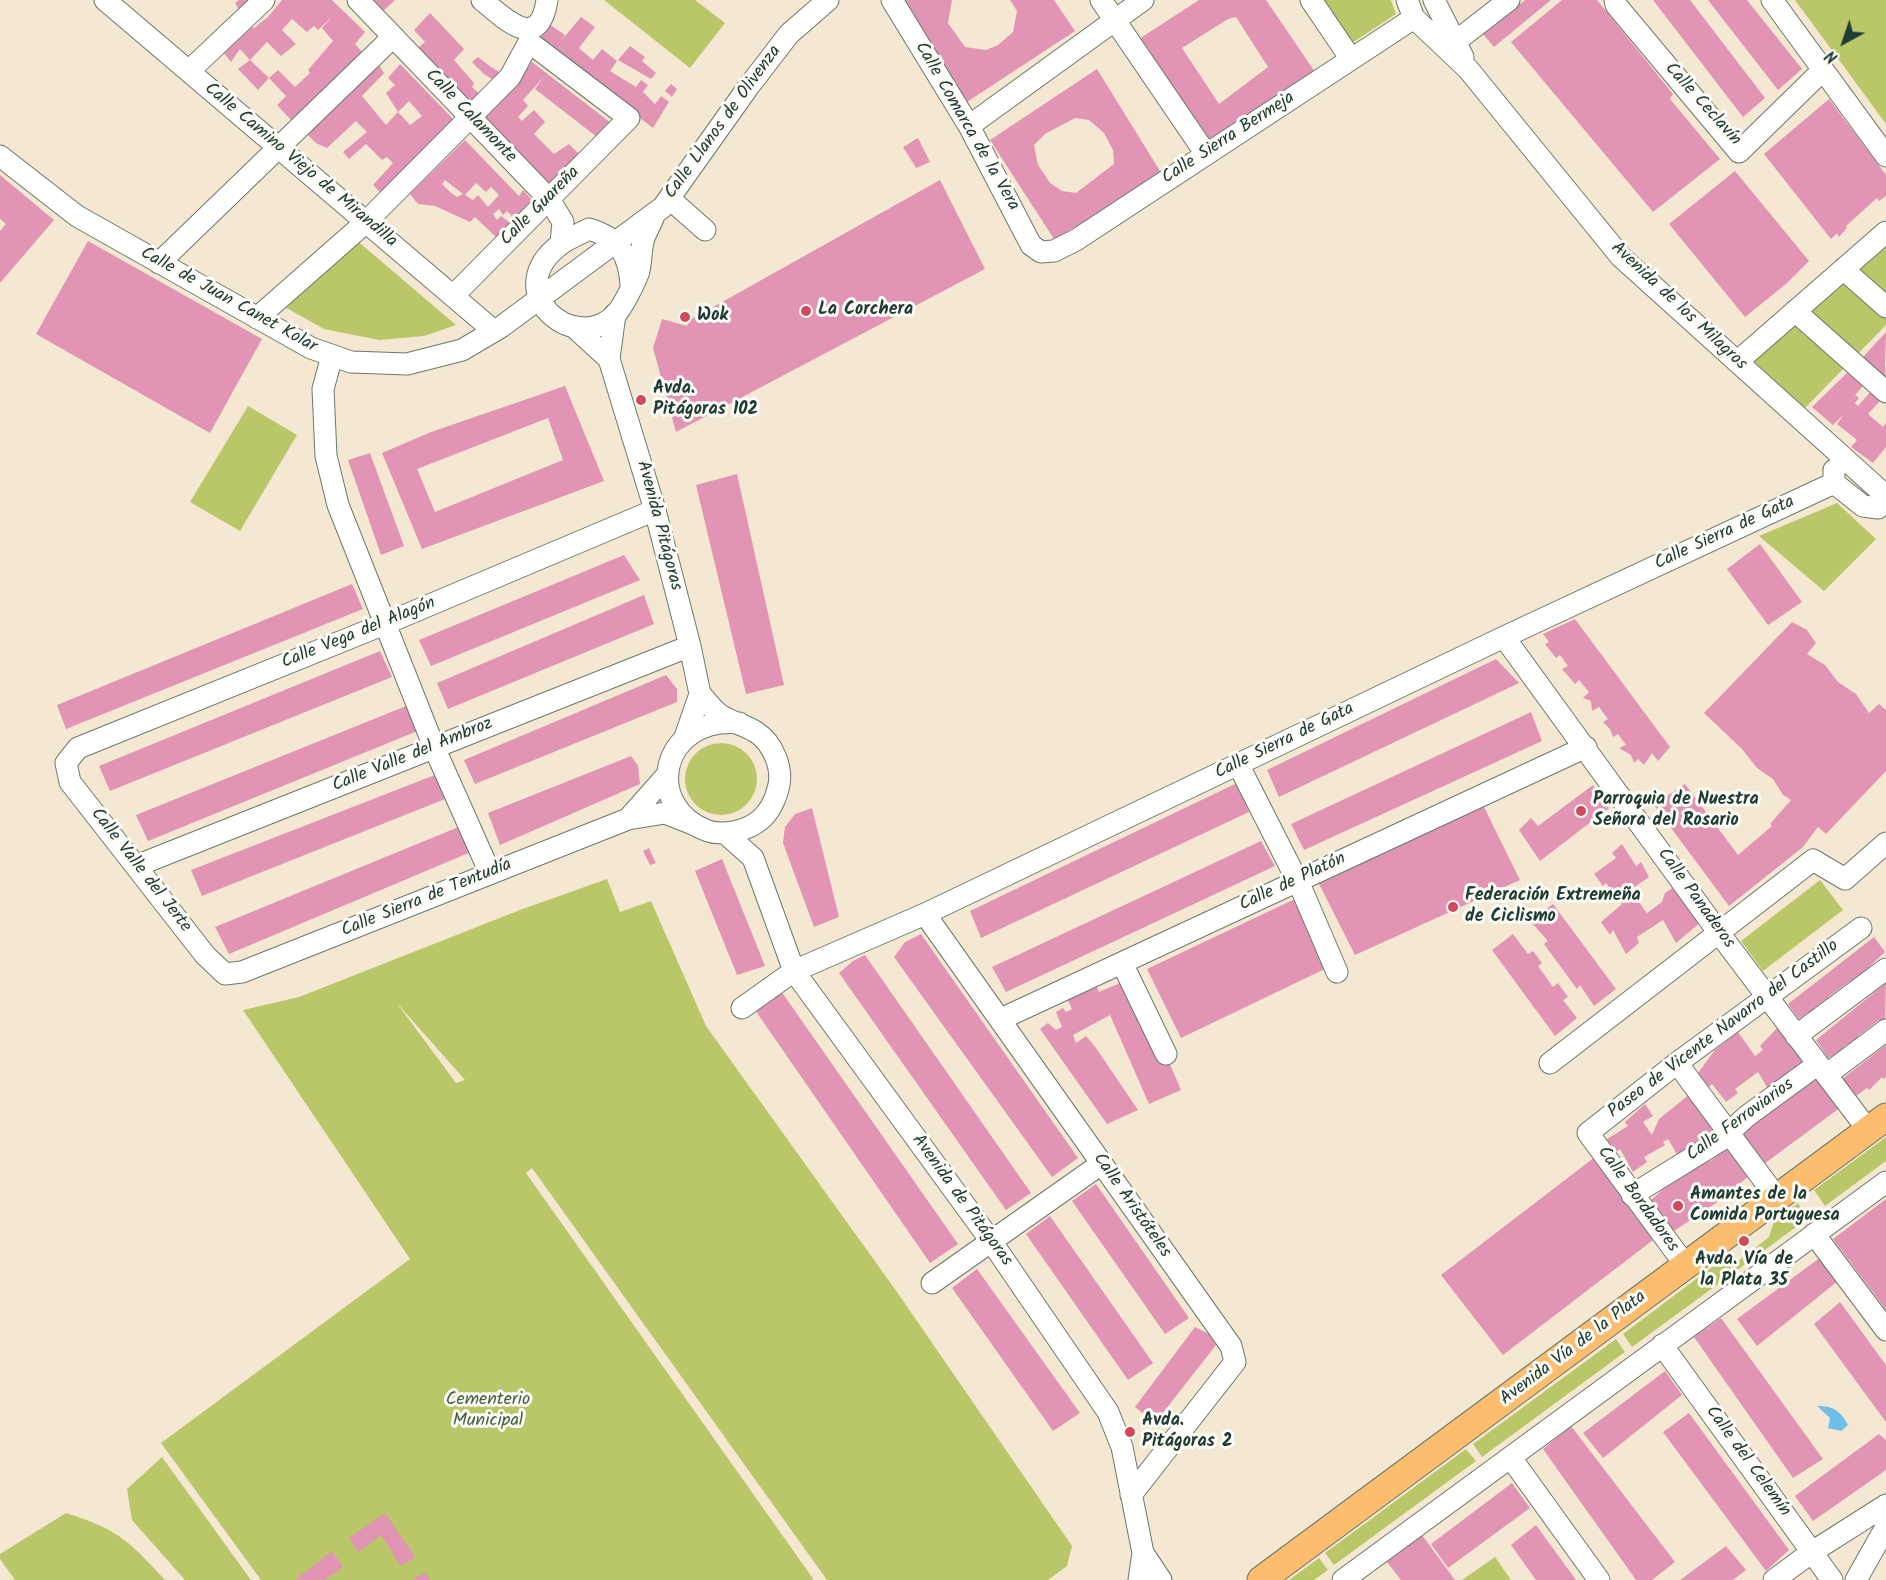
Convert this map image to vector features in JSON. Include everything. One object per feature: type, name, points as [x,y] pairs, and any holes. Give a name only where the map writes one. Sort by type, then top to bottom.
[{"type":"main road","name":"Avenida Vía de la Plata","points":[[1261,1580],[1877,1123]]},
{"type":"street","name":"Calle Camino Viejo de Mirandilla","points":[[105,0],[494,331]]},
{"type":"street","points":[[189,71],[264,0]]},
{"type":"street","name":"Calle Calamonte","points":[[358,0],[549,199],[562,233]]},
{"type":"street","points":[[482,0],[528,36]]},
{"type":"street","points":[[257,318],[366,222],[510,77],[528,36],[545,10],[547,0]]},
{"type":"street","name":"Calle Llanos de Olivenza","points":[[538,298],[663,206],[789,34],[828,0]]},
{"type":"street","name":"Calle Comarca de la Vera","points":[[892,0],[969,126],[1031,245],[1041,252]]},
{"type":"street","points":[[1101,0],[1113,21],[1206,154]]},
{"type":"street","points":[[969,126],[1143,0]]},
{"type":"street","points":[[1311,0],[1351,59]]},
{"type":"street","points":[[1455,42],[1509,0]]},
{"type":"street","name":"Calle Ceclavín","points":[[1615,0],[1616,5],[1739,152],[1823,70]]},
{"type":"street","points":[[1772,0],[1886,156]]},
{"type":"street","name":"Avenida de los Milagros","points":[[1437,1],[1468,69]]},
{"type":"street","name":"Calle Sierra Bermeja","points":[[1041,252],[1054,251],[1076,240],[1351,59],[1410,9]]},
{"type":"street","name":"Avenida de los Milagros","points":[[1410,9],[1468,69],[1621,257],[1839,455],[1883,490]]},
{"type":"street","name":"Calle Guareña","points":[[453,296],[629,118],[528,36]]},
{"type":"street","points":[[159,263],[393,37]]},
{"type":"street","name":"Calle de Juan Canet Kolar","points":[[0,156],[77,216],[257,318],[332,357],[351,362],[407,364],[462,350],[494,331],[538,298]]},
{"type":"street","points":[[574,327],[597,325],[615,314],[626,301],[631,285],[638,275],[644,238],[663,206],[705,230]]},
{"type":"street","points":[[609,359],[574,327],[558,321],[545,310],[538,298],[536,280],[540,268],[562,233],[589,230],[616,241],[630,267],[631,285]]},
{"type":"street","points":[[1737,362],[1886,232]]},
{"type":"street","points":[[1843,269],[1886,307]]},
{"type":"street","points":[[1795,311],[1886,392]]},
{"type":"street","name":"Avenida Pitágoras","points":[[615,314],[609,359],[655,510],[700,694]]},
{"type":"street","points":[[332,357],[323,389],[326,456],[338,505],[435,747],[490,873]]},
{"type":"street","points":[[1839,455],[1833,473],[1834,483],[1863,506],[1878,508],[1883,490]]},
{"type":"street","name":"Calle Sierra de Gata","points":[[742,1008],[795,971],[925,914],[1504,637],[1834,483]]},
{"type":"street","name":"Calle Vega del Alagón","points":[[66,763],[78,748],[387,623],[655,510]]},
{"type":"street","name":"Calle Panaderos","points":[[1504,637],[1766,997],[1822,1069],[1877,1123]]},
{"type":"street","name":"Calle Valle del Ambroz","points":[[136,866],[690,646]]},
{"type":"street","points":[[700,694],[719,714],[739,723],[758,733],[771,747],[778,766],[779,785],[773,804],[762,819],[726,834],[711,832],[693,824],[674,803],[668,774],[672,755],[684,737],[700,694]]},
{"type":"street","points":[[684,737],[700,726],[719,722],[739,723]]},
{"type":"street","name":"Calle de Platón","points":[[1001,1019],[1586,747]]},
{"type":"street","name":"Calle Valle del Jerte","points":[[66,763],[70,782],[205,955],[225,974]]},
{"type":"street","points":[[1238,764],[1297,882],[1337,972]]},
{"type":"street","name":"Calle Sierra de Tentudía","points":[[628,819],[668,774]]},
{"type":"street","name":"Calle Sierra de Tentudía","points":[[225,974],[242,972],[628,819],[665,813],[693,824]]},
{"type":"street","points":[[753,858],[762,819]]},
{"type":"street","name":"Avenida de Pitágoras","points":[[726,834],[753,858],[795,971],[991,1241],[1108,1412],[1122,1447],[1143,1553]]},
{"type":"street","points":[[1550,1063],[1813,860],[1845,879],[1886,843]]},
{"type":"street","name":"Calle Aristóteles","points":[[925,914],[1229,1343],[1234,1362],[1131,1496]]},
{"type":"street","name":"Paseo de Vicente Navarro del Castillo","points":[[1588,1133],[1677,1063],[1861,928]]},
{"type":"street","points":[[1122,963],[1166,1054]]},
{"type":"street","points":[[1796,1036],[1886,969]]},
{"type":"street","name":"Calle Ferroviarios","points":[[1632,1195],[1730,1134],[1747,1116],[1886,1030]]},
{"type":"street","points":[[1677,1063],[1777,1198]]},
{"type":"street","name":"Calle Bordadores","points":[[1588,1133],[1686,1266]]},
{"type":"street","points":[[932,1283],[1101,1164]]},
{"type":"street","points":[[1343,1580],[1365,1574],[1511,1458],[1886,1182]]},
{"type":"street","points":[[1814,1234],[1886,1330]]},
{"type":"street","name":"Calle del Celemín","points":[[1662,1345],[1832,1580]]},
{"type":"street","points":[[1511,1458],[1599,1580]]},
{"type":"street","points":[[1774,1580],[1812,1552],[1886,1505]]},
{"type":"street","points":[[1856,1580],[1886,1527]]},
{"type":"street","points":[[1139,1580],[1143,1553]]},
{"type":"street","points":[[1143,1553],[1161,1580]]},
{"type":"green space","points":[[604,0],[695,0],[725,23],[690,68]]},
{"type":"green space","points":[[1319,0],[1391,0],[1396,14],[1349,45]]},
{"type":"green space","points":[[1795,0],[1886,0],[1886,124]]},
{"type":"green space","points":[[1886,231],[1886,325],[1804,409],[1743,351]]},
{"type":"green space","points":[[354,238],[456,325],[424,336],[379,340],[324,329],[283,306]]},
{"type":"green space","points":[[248,406],[297,435],[240,531],[190,502]]},
{"type":"green space","points":[[1837,503],[1876,539],[1824,591],[1759,536]]},
{"type":"green space","points":[[728,743],[747,753],[755,765],[757,779],[755,793],[747,805],[735,813],[714,815],[695,805],[687,793],[685,772],[695,753],[707,745]]},
{"type":"green space","name":"Cementerio Municipal","points":[[607,879],[620,912],[651,901],[706,1026],[897,1292],[1072,1546],[1067,1566],[1048,1580],[827,1580],[532,1168],[526,1173],[814,1580],[261,1580],[161,1443],[410,1259],[243,1010],[299,997],[520,910]],"holes":[[[396,1002],[465,1080],[456,1083]]]},
{"type":"green space","points":[[1820,880],[1843,910],[1763,971],[1741,941]]},
{"type":"green space","points":[[1886,1137],[1886,1161],[1825,1206],[1814,1190]]},
{"type":"green space","points":[[1798,1203],[1807,1219],[1632,1347],[1623,1334],[1712,1267],[1734,1264],[1769,1237],[1774,1221]]},
{"type":"green space","points":[[1616,1339],[1625,1352],[1482,1457],[1473,1444]]},
{"type":"green space","points":[[1466,1449],[1476,1461],[1334,1565],[1325,1553]]},
{"type":"green space","points":[[162,1457],[251,1580],[185,1580],[132,1520],[127,1489]]},
{"type":"green space","points":[[66,1513],[99,1525],[122,1538],[165,1580],[15,1580],[0,1559],[0,1554]]},
{"type":"green space","points":[[1495,1557],[1511,1580],[1462,1580]]},
{"type":"green space","points":[[1319,1558],[1328,1570],[1314,1580],[1289,1580]]},
{"type":"water","points":[[1817,1406],[1835,1410],[1848,1425],[1841,1431],[1828,1428],[1830,1418]]},
{"type":"building","points":[[239,0],[256,0],[241,12],[235,3]]},
{"type":"building","points":[[282,0],[332,0],[365,32],[355,44],[363,53],[292,121],[277,105],[286,96],[269,78],[278,70],[295,87],[310,73],[308,70],[333,41],[322,28],[332,17],[318,30],[314,26],[307,32],[292,19],[282,30],[296,44],[281,56],[267,42],[250,60],[240,49],[231,62],[224,53],[252,27],[254,28],[268,17]]},
{"type":"building","points":[[366,0],[395,0],[380,14]]},
{"type":"building","points":[[907,0],[952,0],[948,23],[965,47],[986,50],[998,45],[1013,32],[1017,11],[1010,0],[1054,0],[1075,31],[967,102],[900,5]]},
{"type":"building","points":[[1199,0],[1266,0],[1315,72],[1206,141],[1139,39]],"holes":[[[1236,17],[1268,67],[1219,104],[1182,48],[1228,19]]]},
{"type":"building","points":[[1525,0],[1551,0],[1494,47],[1483,34]]},
{"type":"building","points":[[1562,0],[1597,0],[1673,94],[1670,99],[1720,159],[1653,212],[1511,42]]},
{"type":"building","points":[[1653,0],[1690,0],[1765,98],[1743,117]]},
{"type":"building","points":[[1708,0],[1747,0],[1802,69],[1778,90]]},
{"type":"building","points":[[430,13],[464,49],[454,60],[474,83],[472,87],[482,96],[469,109],[412,53],[425,42],[414,30]]},
{"type":"building","points":[[581,17],[595,27],[579,48],[593,60],[602,49],[617,61],[610,71],[636,87],[641,80],[648,85],[643,92],[655,104],[661,96],[669,102],[653,128],[538,41],[549,24],[565,35],[560,42]]},
{"type":"building","points":[[630,46],[645,57],[642,61],[656,73],[651,79],[618,60]]},
{"type":"building","points":[[478,57],[504,75],[495,81],[484,74],[472,62]]},
{"type":"building","points":[[250,60],[269,78],[258,90],[238,69]]},
{"type":"building","points":[[532,62],[611,123],[597,137],[535,89],[544,77],[523,100],[528,106],[518,117],[522,121],[534,110],[545,122],[534,134],[554,154],[569,144],[580,155],[545,190],[479,120],[513,87]]},
{"type":"building","points":[[400,64],[458,124],[383,195],[373,185],[393,163],[387,157],[382,160],[366,144],[349,159],[343,152],[367,132],[356,121],[327,148],[316,143],[307,134],[379,65],[384,73],[362,96],[386,125],[398,112],[386,93],[395,85],[388,78]],"holes":[[[409,101],[422,116],[410,125],[398,112]]]},
{"type":"building","points":[[1097,69],[1163,176],[1054,239],[990,140]],"holes":[[[1075,118],[1089,120],[1104,133],[1113,150],[1114,164],[1076,193],[1062,191],[1050,183],[1038,165],[1034,145],[1045,134]]]},
{"type":"building","points":[[671,84],[677,89],[672,97],[665,91]]},
{"type":"building","points":[[1829,99],[1886,175],[1886,196],[1879,201],[1877,198],[1846,226],[1847,228],[1839,237],[1837,233],[1831,239],[1764,154]]},
{"type":"building","points":[[918,138],[930,162],[916,168],[903,147]]},
{"type":"building","points":[[465,140],[519,196],[523,190],[535,203],[516,220],[507,211],[503,215],[499,209],[493,214],[497,220],[501,216],[513,225],[499,240],[475,217],[470,222],[435,206],[418,204],[410,194]],"holes":[[[445,180],[463,194],[457,197],[450,192],[442,184]],[[476,183],[486,192],[491,187],[499,195],[488,207],[478,195],[473,200],[465,195]]]},
{"type":"building","points":[[1735,171],[1809,261],[1786,284],[1745,317],[1669,224]]},
{"type":"building","points":[[0,175],[54,220],[0,283],[0,231],[6,224],[0,219]]},
{"type":"building","name":"La Corchera","points":[[940,180],[985,269],[676,432],[653,348],[662,319],[687,326],[690,320]]},
{"type":"building","points":[[88,241],[262,339],[210,433],[36,334]]},
{"type":"building","points":[[1886,332],[1885,365],[1886,381],[1862,358]]},
{"type":"building","points":[[1849,371],[1864,385],[1855,395],[1859,398],[1855,403],[1858,406],[1872,390],[1882,399],[1868,414],[1883,427],[1886,423],[1886,447],[1873,463],[1851,447],[1857,440],[1837,424],[1844,414],[1833,425],[1812,407]]},
{"type":"building","points":[[565,386],[604,481],[422,549],[382,453],[431,432]],"holes":[[[548,418],[563,460],[435,512],[417,469]]]},
{"type":"building","points":[[370,453],[404,546],[381,555],[348,460]]},
{"type":"building","points":[[737,474],[784,685],[746,694],[696,485]]},
{"type":"building","points":[[1760,544],[1802,602],[1768,625],[1727,569]]},
{"type":"building","points":[[624,555],[640,580],[431,666],[419,640]]},
{"type":"building","points":[[352,584],[363,609],[66,729],[57,705]]},
{"type":"building","points":[[644,595],[654,624],[448,709],[437,683]]},
{"type":"building","points":[[1575,619],[1670,747],[1658,761],[1652,753],[1644,765],[1638,759],[1634,763],[1631,755],[1619,748],[1626,745],[1618,734],[1613,737],[1610,729],[1603,722],[1608,719],[1599,707],[1592,711],[1591,701],[1583,698],[1589,692],[1579,680],[1575,684],[1562,669],[1568,666],[1560,655],[1556,658],[1545,644],[1549,642],[1543,634]]},
{"type":"building","points":[[1792,622],[1807,630],[1816,643],[1807,654],[1825,665],[1838,682],[1856,694],[1869,713],[1879,704],[1886,710],[1886,771],[1826,834],[1818,827],[1803,847],[1729,906],[1654,805],[1685,784],[1738,855],[1772,826],[1770,824],[1791,800],[1783,795],[1773,779],[1757,768],[1742,749],[1704,713]]},
{"type":"building","points":[[380,651],[392,677],[110,791],[99,766]]},
{"type":"building","points":[[1496,659],[1519,683],[1279,797],[1267,770]]},
{"type":"building","points":[[666,675],[677,689],[677,702],[475,784],[464,760]]},
{"type":"building","points":[[411,704],[420,730],[148,841],[136,815]]},
{"type":"building","points":[[1531,712],[1542,741],[1304,850],[1291,824]]},
{"type":"building","points":[[631,756],[638,766],[640,784],[500,845],[488,813]]},
{"type":"building","points":[[445,771],[455,795],[202,896],[191,870]]},
{"type":"building","points":[[1237,783],[1249,812],[981,938],[970,911]]},
{"type":"building","points":[[1593,785],[1609,808],[1540,861],[1519,830],[1531,818],[1538,826]]},
{"type":"building","points":[[1481,801],[1520,880],[1355,955],[1317,880]]},
{"type":"building","points":[[812,808],[839,917],[814,927],[783,843],[785,827],[795,814]]},
{"type":"building","points":[[461,826],[471,852],[229,954],[215,927]]},
{"type":"building","points":[[1261,841],[1275,866],[1006,992],[992,967]]},
{"type":"building","points":[[1622,844],[1636,866],[1641,862],[1649,877],[1630,890],[1647,913],[1662,902],[1665,893],[1678,884],[1707,917],[1676,943],[1663,920],[1637,937],[1639,943],[1626,954],[1613,930],[1610,935],[1601,922],[1622,904],[1606,883],[1603,886],[1594,874],[1616,858],[1612,853]]},
{"type":"building","points":[[649,848],[656,863],[650,865],[643,851]]},
{"type":"building","points":[[722,859],[765,966],[737,975],[695,871]]},
{"type":"building","points":[[1297,898],[1329,967],[1181,1038],[1147,969]]},
{"type":"building","points":[[1553,904],[1616,989],[1594,1006],[1580,985],[1577,989],[1544,944],[1548,941],[1530,921]]},
{"type":"building","points":[[921,934],[1078,1158],[1052,1177],[894,957],[905,942]]},
{"type":"building","points":[[1513,934],[1528,954],[1533,951],[1542,963],[1538,966],[1553,987],[1558,983],[1568,997],[1563,1000],[1577,1018],[1555,1036],[1492,950]]},
{"type":"building","points":[[1874,937],[1885,952],[1869,967],[1871,969],[1866,972],[1865,970],[1852,984],[1850,981],[1828,997],[1830,999],[1826,1003],[1825,1000],[1814,1008],[1816,1010],[1811,1013],[1810,1011],[1799,1019],[1788,1004]]},
{"type":"building","points":[[865,955],[1031,1193],[1006,1210],[839,973],[853,961]]},
{"type":"building","points":[[1120,983],[1163,1048],[1181,1090],[1149,1104],[1110,1015],[1073,1035],[1076,1043],[1086,1036],[1138,1110],[1107,1124],[1040,1029],[1048,1023],[1056,1030],[1062,1027],[1056,1012],[1063,1008],[1066,1012],[1072,1009],[1067,998],[1096,985],[1099,992]]},
{"type":"building","points":[[1886,983],[1885,1019],[1881,1022],[1879,1020],[1858,1036],[1859,1038],[1843,1047],[1845,1049],[1828,1058],[1816,1040]]},
{"type":"building","points":[[781,991],[958,1244],[930,1263],[755,1010]]},
{"type":"building","points":[[1778,1027],[1808,1057],[1770,1092],[1758,1072],[1735,1089],[1738,1093],[1726,1102],[1712,1084],[1709,1087],[1698,1073],[1715,1050],[1738,1032],[1755,1056],[1763,1050],[1760,1046]]},
{"type":"building","points":[[1886,1045],[1886,1077],[1883,1079],[1882,1077],[1869,1090],[1867,1088],[1856,1096],[1842,1079]]},
{"type":"building","points":[[1820,1066],[1845,1104],[1764,1164],[1739,1130]]},
{"type":"building","points":[[1696,1089],[1706,1102],[1702,1116],[1711,1108],[1720,1121],[1704,1140],[1681,1161],[1668,1139],[1663,1142],[1665,1145],[1644,1157],[1647,1162],[1633,1172],[1620,1149],[1615,1153],[1607,1139],[1628,1126],[1625,1122],[1645,1104],[1653,1116],[1643,1122],[1652,1135],[1659,1119]]},
{"type":"building","points":[[1734,1131],[1760,1167],[1738,1185],[1740,1187],[1674,1231],[1651,1200],[1704,1153],[1711,1161]]},
{"type":"building","points":[[1595,1157],[1657,1237],[1503,1355],[1441,1275]]},
{"type":"building","points":[[1096,1184],[1189,1318],[1165,1334],[1072,1201]]},
{"type":"building","points":[[1886,1199],[1886,1310],[1833,1239]]},
{"type":"building","points":[[1050,1216],[1153,1363],[1128,1380],[1026,1234]]},
{"type":"building","points":[[1821,1257],[1838,1281],[1757,1346],[1737,1319]]},
{"type":"building","points":[[977,1269],[1080,1413],[1053,1431],[952,1288]]},
{"type":"building","points":[[1840,1302],[1886,1365],[1886,1422],[1814,1324]]},
{"type":"building","points":[[1721,1318],[1823,1459],[1793,1478],[1694,1337]]},
{"type":"building","points":[[1195,1327],[1209,1334],[1216,1345],[1155,1423],[1135,1407]]},
{"type":"building","points":[[1665,1371],[1682,1395],[1603,1458],[1583,1433]]},
{"type":"building","points":[[1689,1413],[1789,1550],[1766,1571],[1663,1432]]},
{"type":"building","points":[[1571,1426],[1675,1562],[1652,1580],[1636,1580],[1543,1449]]},
{"type":"building","points":[[1879,1434],[1886,1440],[1886,1470],[1813,1521],[1795,1496]]},
{"type":"building","points":[[1512,1483],[1530,1508],[1448,1568],[1431,1544]]},
{"type":"building","points":[[385,1513],[415,1557],[401,1566],[381,1535],[358,1552],[349,1538]]},
{"type":"building","points":[[1536,1525],[1576,1580],[1536,1580],[1511,1545]]},
{"type":"building","points":[[1422,1535],[1455,1580],[1401,1580],[1387,1562]]},
{"type":"building","points":[[1726,1546],[1746,1570],[1733,1580],[1680,1580]]},
{"type":"building","points":[[332,1551],[343,1567],[324,1580],[295,1580]]},
{"type":"building","points":[[425,1573],[430,1580],[411,1580]]},
{"type":"place","name":"La Corchera","points":[[806,311]]},
{"type":"place","name":"Wok","points":[[685,317]]},
{"type":"place","name":"Avda. Pitágoras 102","points":[[641,400]]},
{"type":"place","name":"Parroquia de Nuestra Señora del Rosario","points":[[1581,811]]},
{"type":"place","name":"Federación Extremeña de Ciclismo","points":[[1453,907]]},
{"type":"place","name":"Amantes de la Comida Portuguesa","points":[[1678,1206]]},
{"type":"place","name":"Avda. Vía de la Plata 35","points":[[1744,1241]]},
{"type":"place","name":"Avda. Pitágoras 2","points":[[1130,1432]]}]
